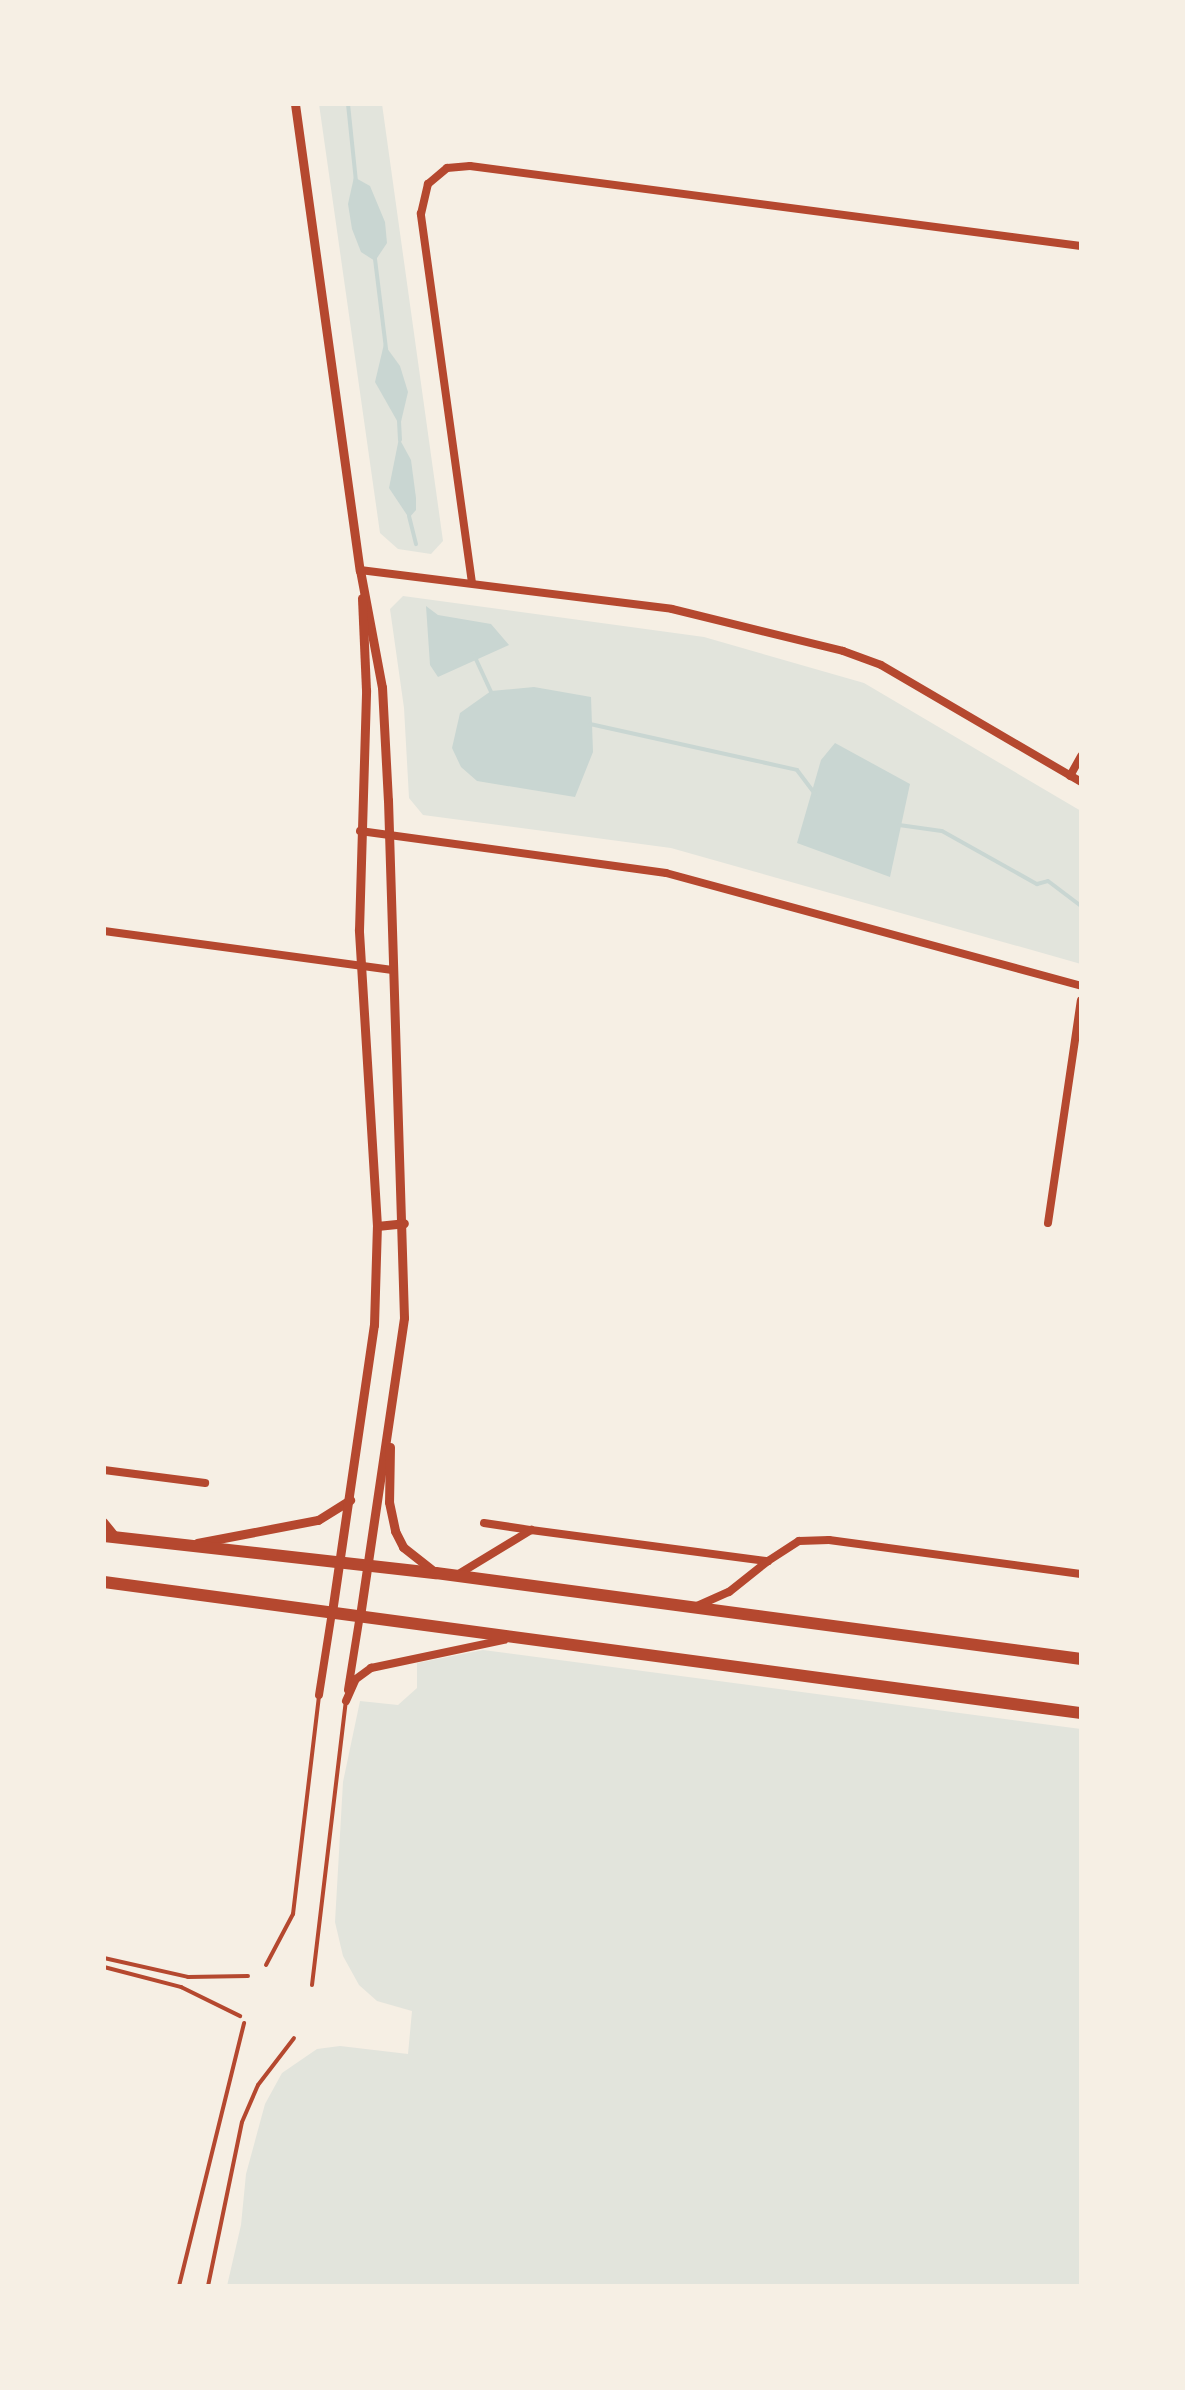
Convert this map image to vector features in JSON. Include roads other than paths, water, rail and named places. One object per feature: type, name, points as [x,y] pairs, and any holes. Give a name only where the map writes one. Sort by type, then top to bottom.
[{"type":"main road","points":[[110,1537],[340,1566],[367,1565],[456,1575],[1079,1658]]},
{"type":"main road","points":[[104,1582],[1081,1713]]},
{"type":"street","points":[[295,104],[360,570],[382,687],[404,1223],[404,1318],[391,1427],[346,1701]]},
{"type":"street","points":[[472,583],[421,214],[428,184],[447,168],[470,166],[1081,246]]},
{"type":"street","points":[[360,570],[718,617],[843,651],[881,665],[1081,782]]},
{"type":"street","points":[[319,1695],[351,1499],[374,1325],[377,1226],[360,968],[360,831],[366,690],[360,570]]},
{"type":"street","points":[[1070,776],[1081,756]]},
{"type":"street","points":[[360,831],[666,873],[1081,986]]},
{"type":"street","points":[[104,931],[392,970]]},
{"type":"street","points":[[1048,1223],[1081,1000]]},
{"type":"street","points":[[377,1226],[404,1223]]},
{"type":"street","points":[[391,1427],[389,1502],[395,1531],[403,1547],[436,1573]]},
{"type":"street","points":[[104,1470],[205,1483]]},
{"type":"street","points":[[178,1546],[318,1520],[351,1499]]},
{"type":"street","points":[[104,1522],[110,1537]]},
{"type":"street","points":[[484,1523],[768,1561]]},
{"type":"street","points":[[456,1575],[531,1530]]},
{"type":"street","points":[[693,1608],[729,1592],[799,1541],[813,1539],[1081,1574]]},
{"type":"street","points":[[346,1701],[356,1679],[371,1668],[521,1638]]},
{"type":"lane","points":[[266,1965],[293,1914],[319,1695]]},
{"type":"lane","points":[[312,1985],[346,1701]]},
{"type":"lane","points":[[104,1958],[188,1977],[248,1976]]},
{"type":"lane","points":[[104,1967],[181,1987],[240,2016]]},
{"type":"lane","points":[[179,2286],[244,2023]]},
{"type":"lane","points":[[208,2286],[242,2122],[258,2085],[294,2038]]},
{"type":"waterway","points":[[348,104],[356,181]]},
{"type":"waterway","points":[[375,259],[386,349]]},
{"type":"waterway","points":[[399,421],[400,440]]},
{"type":"waterway","points":[[409,516],[416,544]]},
{"type":"waterway","points":[[474,655],[492,694]]},
{"type":"waterway","points":[[590,724],[797,770],[815,794]]},
{"type":"waterway","points":[[899,825],[942,831],[1037,884],[1048,881],[1081,906]]}]
